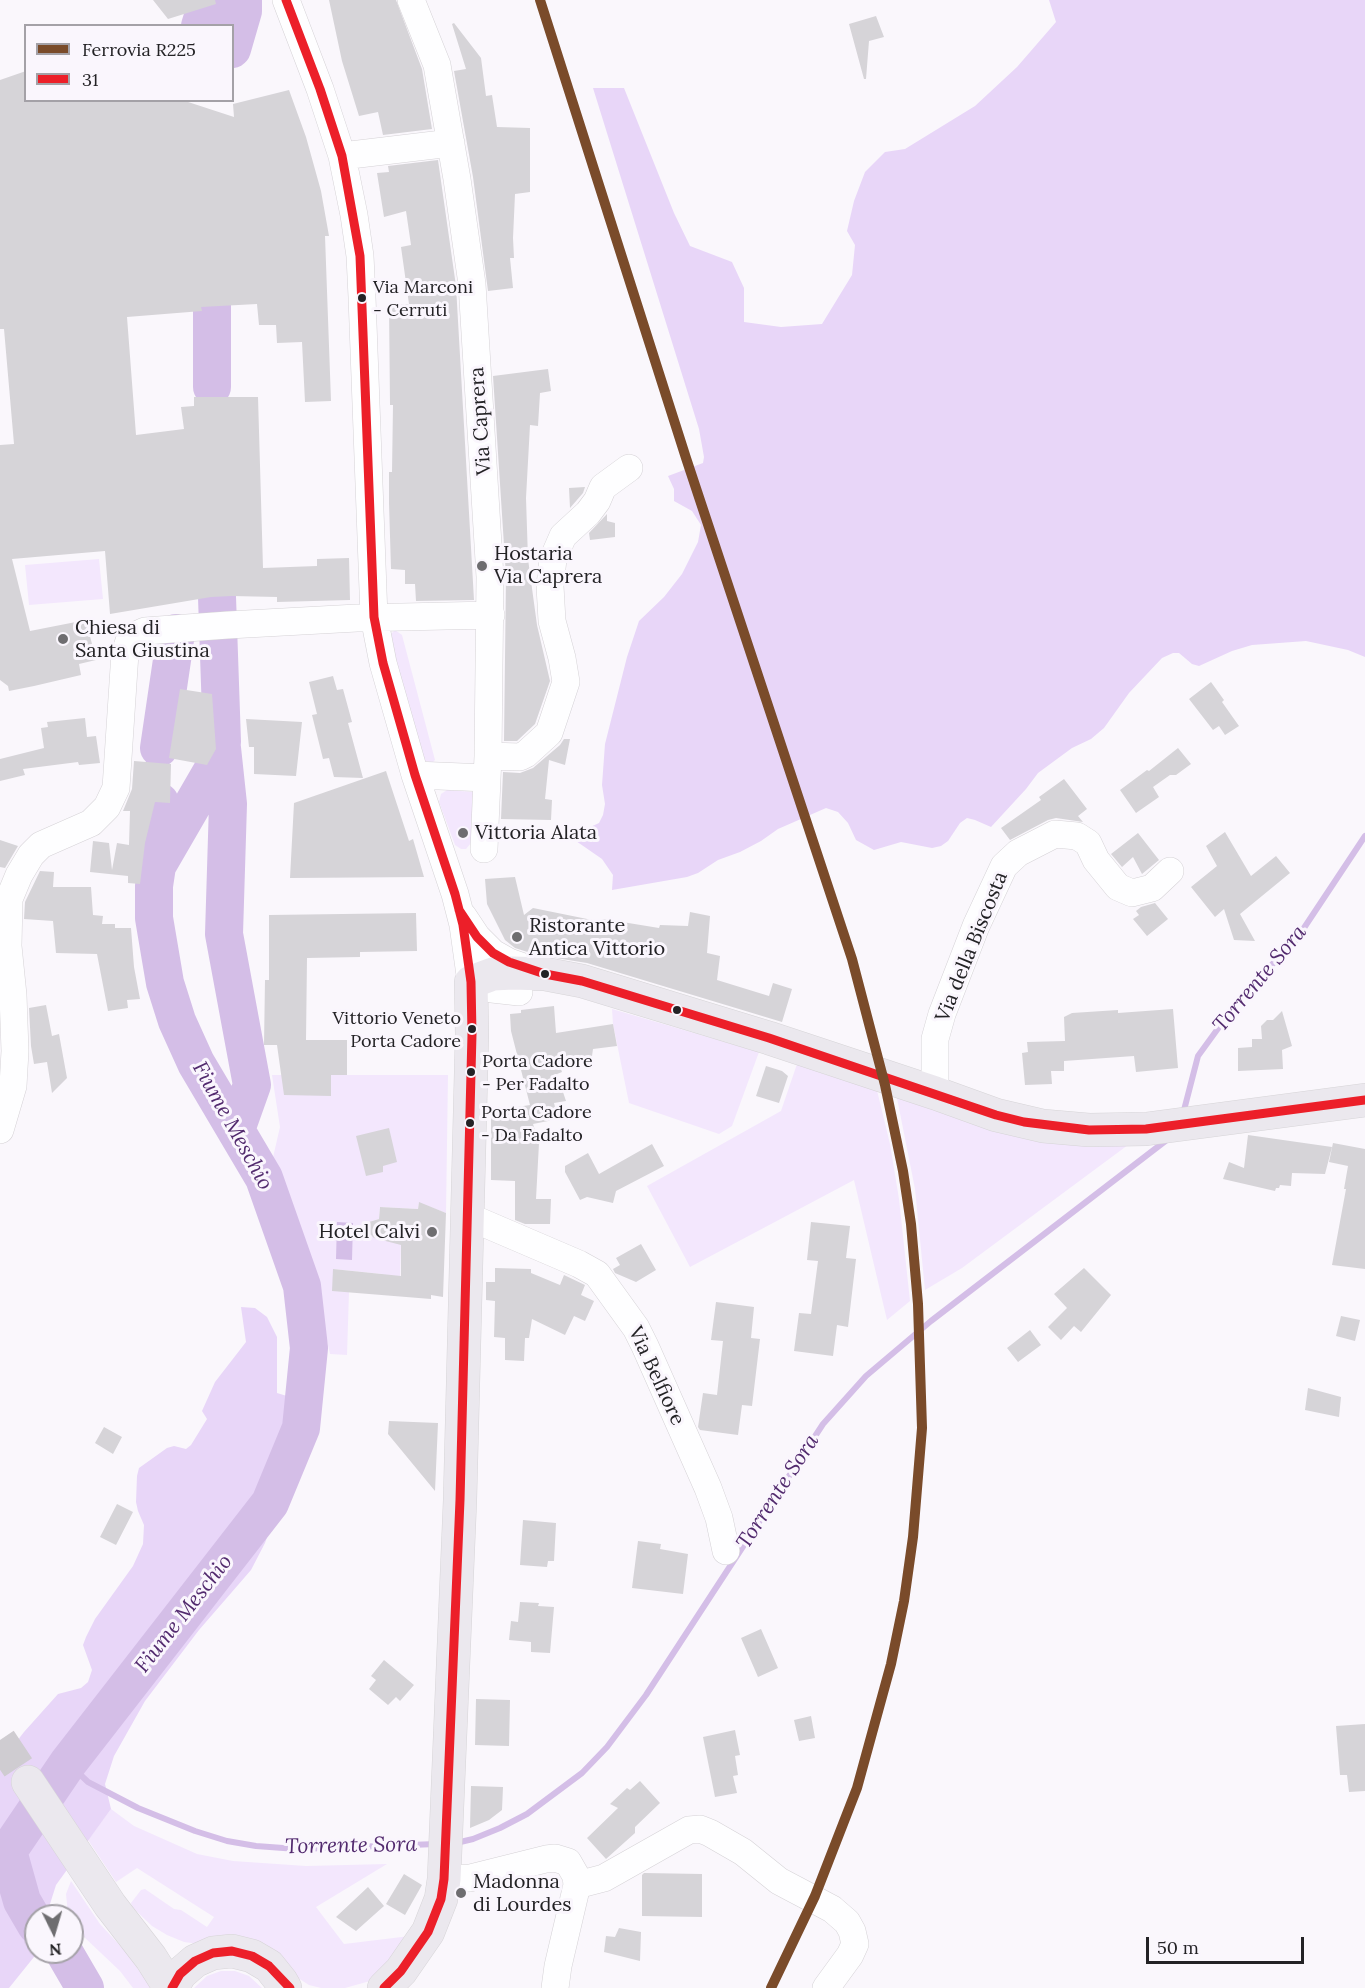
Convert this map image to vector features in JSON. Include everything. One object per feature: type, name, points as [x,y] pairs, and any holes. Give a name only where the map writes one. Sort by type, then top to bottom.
[{"type":"main road","points":[[384,1988],[401,1971],[428,1932],[441,1899],[445,1871],[460,1500],[472,1034],[471,982],[493,974],[532,983],[624,995],[769,1038],[935,1092],[996,1115],[1024,1122],[1089,1130],[1146,1129],[1365,1100]]},
{"type":"main road","points":[[472,1034],[480,1012],[489,1003],[532,983]]},
{"type":"main road","points":[[33,1790],[171,1988],[180,1974],[195,1961],[213,1953],[232,1952],[252,1956],[269,1966],[285,1986]]},
{"type":"main road","points":[[116,1912],[144,1937],[195,1961]]},
{"type":"street","points":[[286,0],[320,89],[342,156],[360,256],[374,617],[383,663],[415,775],[459,910],[471,982]]},
{"type":"street","name":"Via Caprera","points":[[411,0],[437,65],[472,284],[486,490],[491,615],[484,849]]},
{"type":"street","points":[[342,156],[451,143]]},
{"type":"street","points":[[415,775],[488,767],[520,757],[549,733],[566,682],[552,621],[550,586],[553,559],[563,536],[588,513],[603,488],[629,468]]},
{"type":"street","points":[[0,1130],[13,1086],[15,1051],[8,946],[9,899],[31,855],[41,845],[91,823],[107,807],[116,788],[125,653],[130,638],[145,631],[197,627],[374,617],[491,615]]},
{"type":"street","name":"Via della Biscosta","points":[[935,1092],[935,1039],[942,1014],[976,926],[1004,866],[1018,854],[1055,834],[1077,836],[1088,843],[1096,860],[1118,887],[1131,893],[1152,888],[1170,871]]},
{"type":"street","points":[[459,910],[477,937],[493,953],[509,962],[532,983]]},
{"type":"street","name":"Via Belfiore","points":[[467,1216],[597,1274],[636,1328],[645,1346],[708,1488],[719,1518],[726,1551]]},
{"type":"street","points":[[577,1885],[604,1878],[689,1830],[710,1833],[743,1852],[779,1881],[832,1909],[847,1922],[855,1944],[850,1955],[826,1988]]},
{"type":"street","points":[[445,1871],[470,1878],[555,1858],[568,1862],[573,1868],[577,1885],[555,1988]]},
{"type":"shaded area","points":[[1049,0],[1365,0],[1365,657],[1348,650],[1306,641],[1252,645],[1199,666],[1192,664],[1179,653],[1173,653],[1162,658],[1129,693],[1104,728],[1038,773],[991,827],[967,818],[941,846],[932,848],[901,842],[874,850],[856,840],[848,823],[838,812],[826,808],[778,829],[761,841],[718,860],[698,873],[612,890],[613,875],[602,859],[576,841],[586,829],[599,823],[603,815],[605,804],[602,785],[605,744],[627,657],[639,621],[664,597],[682,574],[698,542],[701,525],[692,511],[674,501],[674,489],[668,476],[703,463],[704,457],[699,429],[593,88],[624,88],[674,213],[690,246],[732,262],[744,288],[744,322],[781,327],[822,324],[852,275],[855,245],[847,231],[854,201],[865,172],[885,152],[905,149],[975,106],[1017,67],[1056,22]]},
{"type":"shaded area","points":[[99,559],[103,599],[29,605],[25,565]]},
{"type":"shaded area","points":[[395,630],[402,635],[435,760],[433,762],[424,761],[395,666],[391,634]]},
{"type":"shaded area","points":[[447,790],[473,792],[471,843],[466,849],[455,845],[439,802],[441,794]]},
{"type":"shaded area","points":[[612,1009],[759,1052],[732,1126],[719,1134],[629,1103]]},
{"type":"shaded area","points":[[797,1064],[827,1075],[875,1082],[890,1144],[899,1199],[910,1301],[887,1320],[854,1180],[690,1267],[647,1186],[781,1111]]},
{"type":"shaded area","points":[[272,1075],[448,1075],[446,1213],[419,1203],[418,1209],[380,1207],[379,1219],[372,1221],[368,1232],[376,1238],[401,1238],[400,1282],[383,1280],[382,1274],[333,1269],[349,1292],[347,1355],[330,1354],[305,1247],[284,1188],[271,1166],[280,1127]]},
{"type":"shaded area","points":[[895,1088],[1132,1142],[962,1268],[925,1290],[915,1189]]},
{"type":"shaded area","points":[[337,1222],[353,1223],[352,1260],[336,1259]]},
{"type":"shaded area","points":[[241,1307],[255,1308],[267,1317],[277,1337],[277,1393],[300,1400],[285,1486],[265,1543],[251,1570],[199,1630],[145,1701],[114,1756],[105,1784],[111,1809],[56,1885],[50,1904],[24,1904],[24,1964],[28,1964],[9,1988],[0,1988],[0,1763],[58,1694],[81,1688],[88,1682],[92,1670],[83,1645],[86,1637],[95,1619],[133,1566],[143,1544],[144,1525],[136,1502],[139,1468],[167,1448],[174,1446],[186,1449],[191,1445],[207,1419],[202,1411],[215,1382],[246,1342]]},
{"type":"shaded area","points":[[111,1809],[134,1826],[197,1854],[233,1861],[306,1866],[387,1864],[316,1907],[344,1944],[410,1936],[370,1981],[345,1988],[321,1988],[309,1985],[281,1967],[199,1944],[184,1942],[167,1935],[152,1926],[132,1907],[131,1903],[141,1890],[145,1889],[174,1909],[181,1910],[207,1927],[214,1917],[137,1868],[116,1882],[88,1840]]},
{"type":"shaded area","points":[[71,1881],[100,1924],[126,1952],[152,1988],[133,1988],[120,1971],[84,1937],[84,1904],[67,1904],[66,1894]]},
{"type":"shaded area","points":[[221,1971],[235,1971],[249,1976],[262,1988],[194,1988],[207,1976]]},
{"type":"building","points":[[153,0],[215,0],[216,4],[168,19]]},
{"type":"building","points":[[329,0],[396,0],[422,69],[432,129],[383,135],[378,112],[359,116],[342,61]]},
{"type":"building","points":[[876,16],[884,37],[869,41],[866,79],[864,79],[849,24]]},
{"type":"building","points":[[454,23],[481,58],[486,96],[492,95],[497,127],[530,128],[530,192],[515,194],[514,258],[510,258],[513,288],[488,291],[473,177],[454,71],[466,69],[452,24]]},
{"type":"building","points":[[24,72],[24,102],[188,102],[234,117],[233,104],[289,90],[306,137],[321,191],[329,236],[325,236],[331,401],[305,402],[302,342],[277,343],[276,325],[259,325],[257,304],[201,307],[202,311],[127,317],[136,435],[184,429],[181,407],[194,406],[194,397],[258,397],[263,568],[317,566],[317,559],[349,558],[350,600],[277,602],[277,597],[211,597],[110,614],[105,551],[12,559],[30,631],[86,620],[96,660],[79,664],[81,675],[34,686],[9,691],[8,686],[0,680],[0,445],[14,444],[4,329],[0,329],[0,80]]},
{"type":"building","points":[[438,160],[456,286],[474,600],[416,601],[415,584],[405,584],[405,570],[391,569],[389,503],[393,405],[390,405],[389,305],[409,304],[401,247],[411,245],[406,211],[384,217],[377,173],[389,172],[388,166]]},
{"type":"building","points":[[548,369],[551,391],[540,393],[538,426],[530,425],[526,498],[528,559],[537,625],[550,681],[535,724],[517,741],[504,741],[506,576],[493,376]]},
{"type":"building","points":[[585,487],[583,493],[570,508],[569,488]]},
{"type":"building","points":[[607,514],[607,521],[615,523],[615,537],[590,540],[589,533]]},
{"type":"building","points":[[333,676],[337,690],[343,689],[352,722],[348,723],[363,778],[334,777],[329,758],[323,759],[312,715],[317,714],[309,682]]},
{"type":"building","points":[[1211,682],[1239,726],[1225,735],[1219,726],[1213,730],[1189,699]]},
{"type":"building","points":[[180,689],[212,694],[216,749],[207,765],[169,758]]},
{"type":"building","points":[[85,718],[87,737],[96,736],[100,763],[79,765],[78,762],[23,769],[25,775],[0,781],[0,759],[44,748],[41,728],[48,727],[47,722]]},
{"type":"building","points":[[246,719],[302,722],[296,776],[254,774],[254,747],[249,747]]},
{"type":"building","points":[[564,739],[570,739],[565,765],[549,760],[545,799],[552,800],[551,820],[501,819],[503,772],[520,773],[533,768]]},
{"type":"building","points":[[1178,748],[1191,764],[1153,787],[1159,797],[1136,813],[1120,790]]},
{"type":"building","points":[[134,761],[171,764],[170,803],[155,802],[145,843],[140,884],[128,883],[128,876],[90,872],[93,841],[109,843],[112,870],[117,843],[129,845],[130,811],[123,811],[132,789]]},
{"type":"building","points":[[386,771],[409,841],[413,839],[424,877],[290,878],[294,803]]},
{"type":"building","points":[[1064,779],[1087,809],[1078,816],[1083,822],[1056,818],[1010,840],[1001,828],[1041,800],[1039,797]]},
{"type":"building","points":[[1225,832],[1251,876],[1276,856],[1290,873],[1240,914],[1255,941],[1234,940],[1224,909],[1215,917],[1191,887],[1217,866],[1206,846]]},
{"type":"building","points":[[1138,833],[1159,860],[1142,874],[1133,857],[1122,867],[1111,854]]},
{"type":"building","points":[[0,840],[18,846],[5,868],[0,867]]},
{"type":"building","points":[[40,871],[54,872],[53,887],[91,887],[93,915],[103,916],[102,924],[115,924],[115,928],[131,928],[134,967],[140,999],[127,1000],[128,1008],[108,1011],[97,954],[56,953],[53,921],[24,919],[25,902]]},
{"type":"building","points":[[515,877],[524,915],[533,908],[597,921],[604,919],[659,928],[660,925],[688,926],[690,912],[710,916],[707,953],[720,956],[717,980],[769,996],[773,983],[792,989],[782,1022],[587,963],[537,955],[515,948],[505,940],[487,904],[485,879]]},
{"type":"building","points":[[1155,903],[1168,919],[1147,936],[1133,919],[1139,915],[1136,911],[1141,907]]},
{"type":"building","points":[[416,913],[417,951],[360,952],[360,957],[307,958],[306,1040],[347,1040],[347,1075],[331,1075],[331,1096],[284,1095],[277,1045],[264,1045],[265,980],[269,980],[269,915]]},
{"type":"building","points":[[46,1005],[52,1036],[59,1034],[67,1078],[52,1093],[47,1062],[34,1064],[31,1046],[29,1008]]},
{"type":"building","points":[[554,1006],[556,1033],[613,1024],[617,1046],[593,1049],[592,1056],[559,1064],[562,1072],[557,1074],[566,1101],[554,1103],[558,1119],[533,1124],[539,1143],[536,1199],[551,1199],[550,1224],[525,1224],[515,1220],[515,1181],[491,1180],[491,1111],[530,1105],[511,1031],[510,1014],[521,1013],[521,1010]]},
{"type":"building","points":[[1173,1009],[1178,1068],[1136,1072],[1134,1056],[1064,1061],[1064,1071],[1051,1071],[1052,1084],[1025,1085],[1022,1053],[1028,1052],[1027,1042],[1065,1041],[1064,1017],[1072,1013],[1118,1010],[1118,1013]]},
{"type":"building","points":[[1282,1011],[1292,1046],[1282,1050],[1283,1069],[1238,1071],[1238,1048],[1252,1047],[1252,1039],[1262,1039],[1261,1026],[1267,1020],[1273,1020]]},
{"type":"building","points":[[766,1066],[782,1071],[788,1076],[779,1103],[756,1096]]},
{"type":"building","points":[[389,1128],[397,1162],[383,1166],[383,1172],[366,1176],[356,1136]]},
{"type":"building","points":[[1248,1135],[1332,1147],[1325,1174],[1292,1173],[1291,1186],[1280,1185],[1275,1191],[1223,1179],[1229,1162],[1244,1168]]},
{"type":"building","points":[[1333,1143],[1365,1149],[1365,1269],[1332,1265],[1348,1166],[1329,1162]]},
{"type":"building","points":[[652,1144],[664,1166],[616,1191],[613,1203],[587,1197],[580,1200],[565,1172],[565,1166],[588,1153],[599,1174]]},
{"type":"building","points":[[419,1202],[446,1213],[443,1297],[431,1295],[431,1299],[332,1291],[333,1269],[401,1276],[401,1245],[374,1238],[368,1232],[369,1222],[379,1219],[380,1207],[418,1209]]},
{"type":"building","points":[[811,1222],[850,1226],[846,1258],[856,1259],[848,1327],[837,1325],[833,1356],[794,1351],[799,1313],[811,1314],[818,1261],[807,1260]]},
{"type":"building","points":[[641,1244],[656,1270],[636,1282],[615,1273],[613,1269],[620,1265],[616,1258]]},
{"type":"building","points":[[495,1268],[531,1269],[531,1273],[560,1285],[564,1275],[585,1285],[581,1295],[594,1301],[585,1321],[574,1316],[565,1335],[532,1319],[529,1338],[525,1338],[524,1361],[505,1360],[505,1338],[494,1337],[495,1301],[486,1300],[486,1282],[495,1282]]},
{"type":"building","points":[[1084,1268],[1111,1295],[1081,1332],[1074,1326],[1061,1340],[1048,1327],[1067,1308],[1054,1294]]},
{"type":"building","points":[[716,1302],[754,1307],[751,1338],[760,1339],[752,1406],[742,1405],[738,1435],[700,1430],[698,1427],[703,1393],[717,1395],[723,1341],[711,1340]]},
{"type":"building","points":[[1341,1316],[1360,1320],[1355,1341],[1336,1336]]},
{"type":"building","points":[[1030,1330],[1041,1345],[1018,1362],[1007,1348]]},
{"type":"building","points":[[1308,1388],[1341,1397],[1339,1417],[1305,1410]]},
{"type":"building","points":[[389,1421],[438,1423],[435,1491],[388,1434]]},
{"type":"building","points":[[104,1427],[122,1437],[113,1454],[95,1443]]},
{"type":"building","points":[[117,1504],[133,1512],[116,1545],[100,1537]]},
{"type":"building","points":[[523,1520],[556,1523],[554,1561],[548,1561],[547,1567],[520,1565]]},
{"type":"building","points":[[638,1541],[661,1544],[660,1549],[688,1554],[683,1594],[632,1588]]},
{"type":"building","points":[[520,1602],[554,1607],[550,1653],[531,1652],[531,1642],[509,1640],[511,1621],[518,1622]]},
{"type":"building","points":[[761,1629],[778,1668],[758,1677],[741,1638]]},
{"type":"building","points":[[384,1660],[414,1685],[400,1701],[396,1697],[388,1705],[369,1689],[376,1680],[371,1676]]},
{"type":"building","points":[[476,1699],[510,1700],[509,1746],[475,1745]]},
{"type":"building","points":[[811,1716],[815,1738],[799,1741],[794,1720]]},
{"type":"building","points":[[1365,1724],[1365,1791],[1349,1792],[1347,1775],[1340,1775],[1336,1726]]},
{"type":"building","points":[[735,1730],[740,1755],[735,1756],[738,1775],[733,1776],[737,1793],[715,1797],[703,1737]]},
{"type":"building","points":[[640,1781],[660,1803],[635,1827],[635,1833],[606,1859],[587,1838],[618,1808],[610,1804],[627,1788],[630,1790]]},
{"type":"building","points":[[471,1786],[503,1787],[502,1810],[489,1820],[470,1828]]},
{"type":"building","points":[[644,1873],[702,1874],[702,1917],[642,1916],[642,1875]]},
{"type":"building","points":[[404,1874],[422,1885],[405,1915],[386,1904]]},
{"type":"building","points":[[368,1887],[384,1906],[356,1931],[336,1917]]},
{"type":"building","points":[[619,1928],[641,1932],[640,1961],[604,1952],[606,1936],[615,1937]]},
{"type":"waterway","points":[[201,24],[208,0]]},
{"type":"waterway","name":"Fiume Meschio","points":[[234,42],[243,11],[243,0]]},
{"type":"waterway","name":"Fiume Meschio","points":[[212,297],[212,387]]},
{"type":"waterway","name":"Fiume Meschio","points":[[0,1863],[68,1763],[270,1503],[301,1428],[309,1348],[302,1286],[264,1178],[196,1063],[177,1021],[165,983],[154,918],[154,886],[157,866],[212,771],[222,742],[217,597]]},
{"type":"waterway","points":[[159,748],[176,633]]},
{"type":"waterway","points":[[222,748],[228,804],[224,934],[252,1085],[236,1130]]},
{"type":"waterway","points":[[157,862],[160,802]]},
{"type":"waterway","name":"Torrente Sora","points":[[1183,1114],[1198,1056],[1246,990],[1294,943],[1365,836]]},
{"type":"waterway","name":"Torrente Sora","points":[[456,1843],[500,1828],[527,1814],[582,1773],[607,1747],[646,1695],[823,1424],[866,1376],[931,1321],[1168,1139]]},
{"type":"waterway","name":"Torrente Sora","points":[[68,1763],[88,1782],[138,1808],[227,1841],[297,1849],[437,1844]]},
{"type":"waterway","points":[[8,1851],[24,1904]]},
{"type":"waterway","points":[[71,1964],[85,1988]]},
{"type":"tunnel","points":[[0,1740],[28,1782]]},
{"type":"rail line","name":"R225","points":[[540,0],[686,458],[852,959],[885,1085],[903,1171],[911,1224],[918,1304],[922,1428],[913,1537],[904,1601],[891,1664],[857,1788],[815,1896],[771,1988]]},
{"type":"transit line","name":"31","points":[[286,0],[320,89],[342,156],[360,256],[374,617],[383,663],[415,775],[455,894],[463,925],[471,982],[472,1034],[460,1500],[444,1879],[441,1899],[428,1932],[401,1971],[384,1988]]},
{"type":"transit line","name":"31","points":[[459,910],[477,937],[493,953],[509,962],[545,974],[582,981],[769,1038],[996,1115],[1024,1122],[1089,1130],[1146,1129],[1365,1100]]},
{"type":"transit line","name":"31","points":[[172,1988],[180,1974],[195,1961],[213,1953],[232,1951],[252,1956],[269,1966],[290,1988]]},
{"type":"place","name":"Via Marconi - Cerruti","points":[[362,298]]},
{"type":"place","name":"Hostaria Via Caprera","points":[[482,566]]},
{"type":"place","name":"Chiesa di Santa Giustina","points":[[63,639]]},
{"type":"place","name":"Vittoria Alata","points":[[463,833]]},
{"type":"place","name":"Ristorante Antica Vittorio","points":[[517,937]]},
{"type":"place","name":"Vittorio Veneto Porta Cadore","points":[[472,1029]]},
{"type":"place","name":"Porta Cadore - Per Fadalto","points":[[471,1072]]},
{"type":"place","name":"Porta Cadore - Da Fadalto","points":[[470,1123]]},
{"type":"place","name":"Hotel Calvi","points":[[432,1232]]},
{"type":"place","name":"Madonna di Lourdes","points":[[461,1893]]}]
